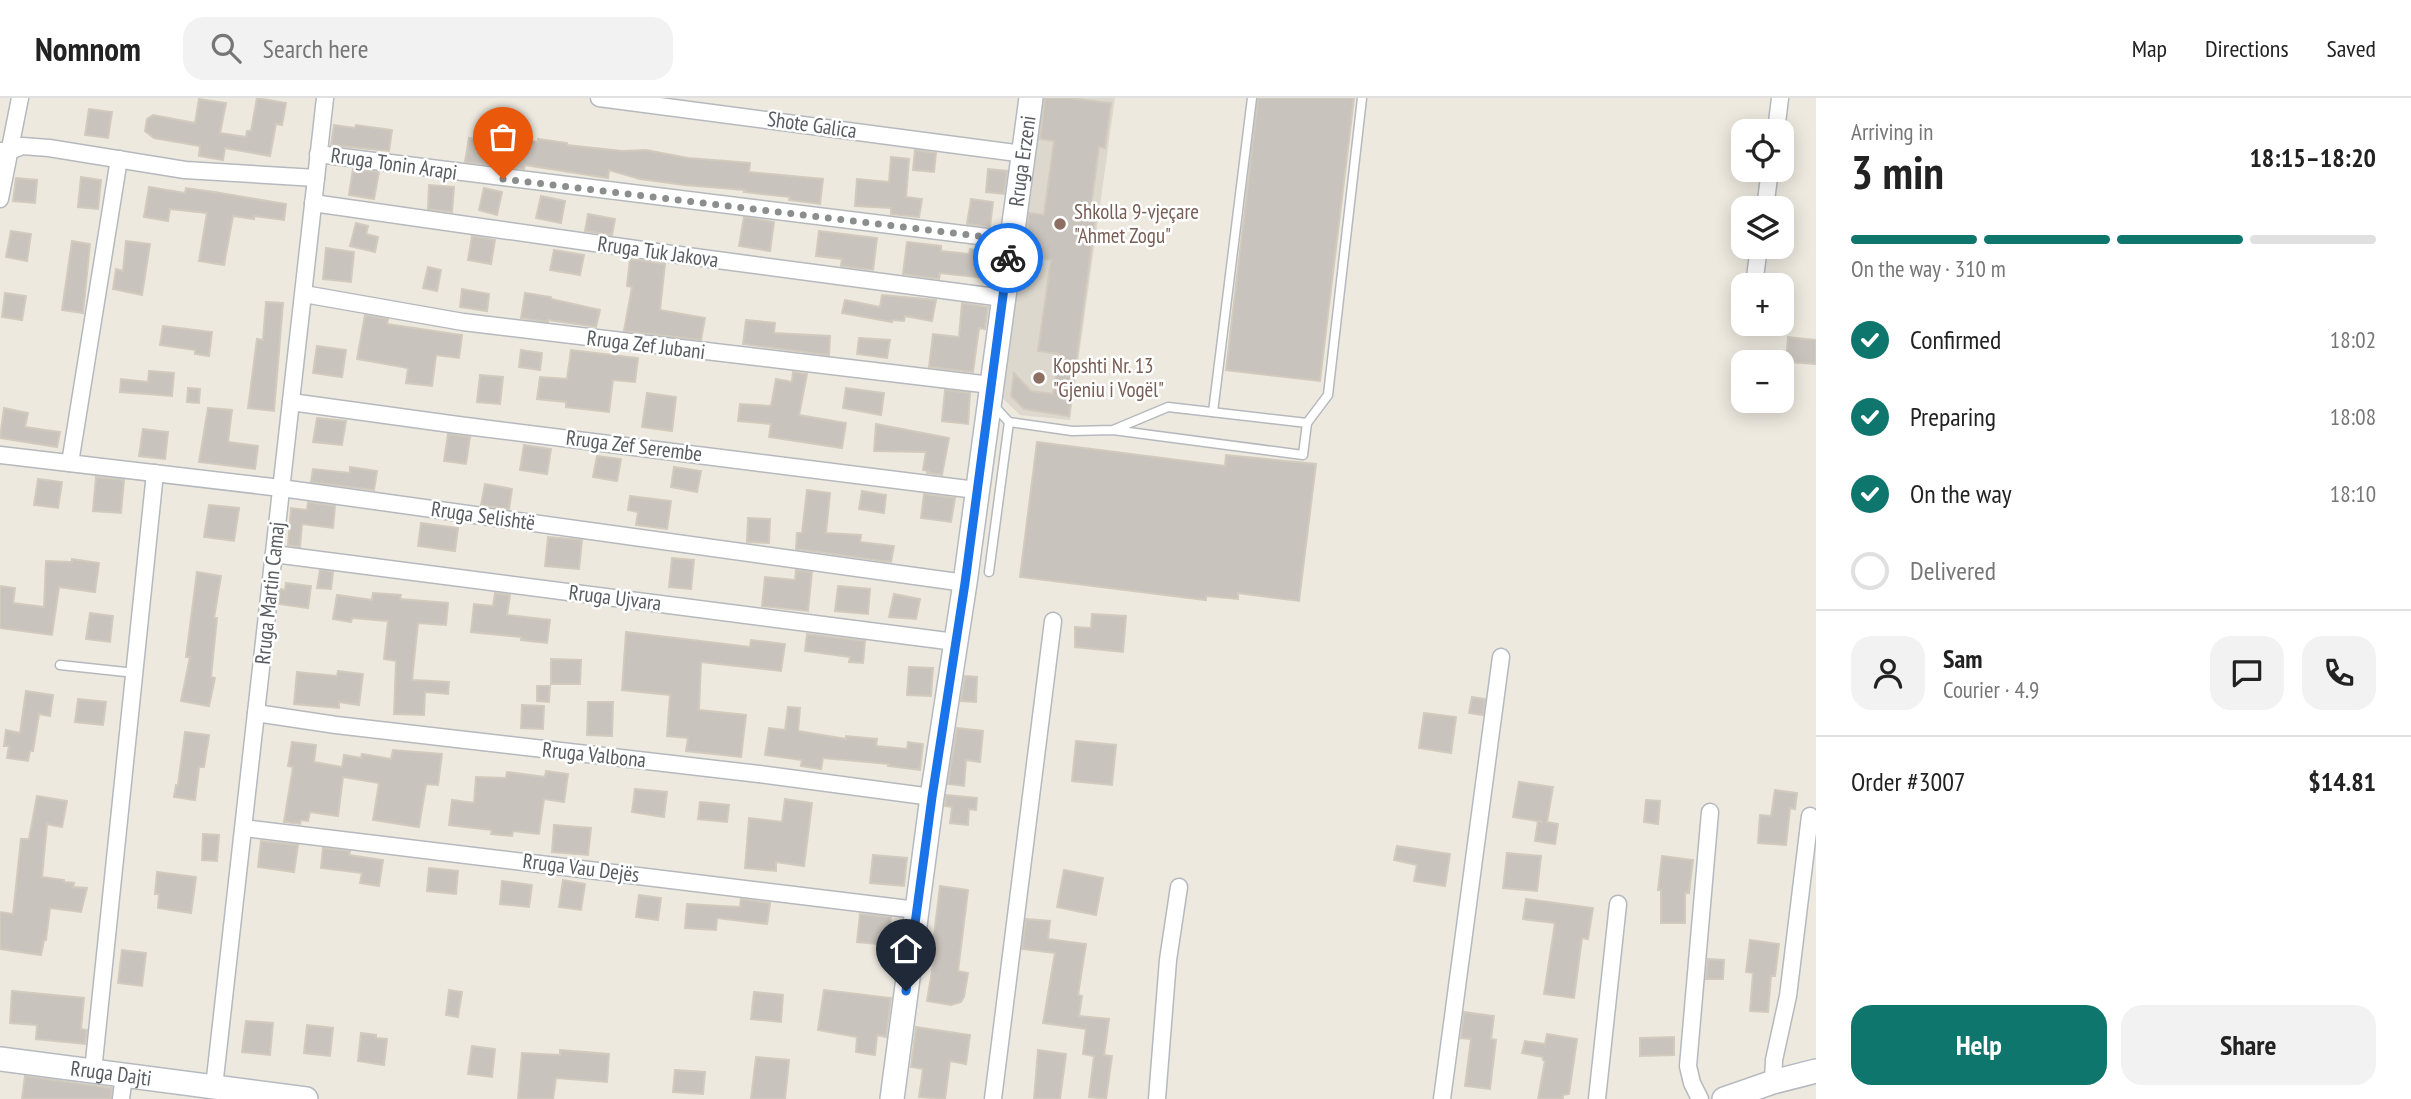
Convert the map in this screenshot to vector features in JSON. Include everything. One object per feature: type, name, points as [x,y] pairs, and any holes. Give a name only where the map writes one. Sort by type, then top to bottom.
[{"type":"street","points":[[0,199],[7,158],[5,151],[20,98]]},
{"type":"street","name":"Rruga Martin Camaj","points":[[214,1087],[325,98]]},
{"type":"street","name":"Shote Galica","points":[[599,98],[1024,154]]},
{"type":"street","name":"Rruga Erzeni","points":[[891,1099],[1031,98]]},
{"type":"street","points":[[1777,119],[1780,98]]},
{"type":"street","points":[[5,151],[22,146],[49,148],[186,170],[316,178]]},
{"type":"street","name":"Rruga Tonin Arapi","points":[[318,154],[1011,240]]},
{"type":"street","points":[[70,463],[119,159]]},
{"type":"street","name":"Rruga Tuk Jakova","points":[[313,204],[1003,298]]},
{"type":"street","name":"Rruga Zef Jubani","points":[[304,294],[475,323],[989,393]]},
{"type":"street","name":"Rruga Zef Serembe","points":[[291,402],[976,490]]},
{"type":"street","name":"Rruga Selishtë","points":[[0,455],[281,488],[965,583]]},
{"type":"street","points":[[93,1071],[155,473]]},
{"type":"street","name":"Rruga Ujvara","points":[[274,554],[956,642]]},
{"type":"street","points":[[993,1099],[1053,621]]},
{"type":"street","points":[[1442,1099],[1501,657]]},
{"type":"street","name":"Rruga Valbona","points":[[256,713],[364,729],[710,768],[932,797]]},
{"type":"street","points":[[1700,1099],[1688,1066],[1710,812]]},
{"type":"street","points":[[1773,1082],[1774,1060],[1788,996],[1810,816]]},
{"type":"street","name":"Rruga Vau Dejës","points":[[244,828],[917,910]]},
{"type":"street","points":[[1157,1099],[1168,960],[1179,887]]},
{"type":"street","points":[[1597,1099],[1618,904]]},
{"type":"street","name":"Rruga Dajti","points":[[0,1059],[306,1099]]},
{"type":"street","points":[[1724,1099],[1816,1071]]},
{"type":"street","points":[[121,1099],[124,1075]]},
{"type":"lane","points":[[1213,412],[1252,98]]},
{"type":"lane","points":[[1009,422],[1072,431],[1113,430],[1303,455],[1307,423],[1328,395],[1362,98]]},
{"type":"lane","points":[[989,393],[1009,422],[989,572]]},
{"type":"lane","points":[[1113,430],[1168,407],[1307,423]]},
{"type":"lane","points":[[60,665],[135,673]]},
{"type":"shaded area","name":"Shkolla 9-vjeçare \"Ahmet Zogu\"","points":[[1040,98],[1115,98],[1070,420],[1020,415],[1000,396]]},
{"type":"building","points":[[257,98],[286,103],[282,125],[276,124],[270,156],[225,148],[223,160],[199,156],[200,146],[154,138],[145,131],[147,119],[153,115],[195,123],[199,99],[226,103],[220,133],[246,137],[247,131],[251,131]]},
{"type":"building","name":"Shkolla 9-vjeçare \"Ahmet Zogu\"","points":[[1045,98],[1111,103],[1105,148],[1099,147],[1089,221],[1095,221],[1069,416],[1024,409],[1011,396],[1014,373],[1031,391],[1053,394],[1059,354],[1038,351],[1051,260],[1024,257],[1029,213],[1044,215],[1054,141],[1040,139]]},
{"type":"building","points":[[1258,98],[1354,98],[1320,381],[1226,370]]},
{"type":"building","points":[[89,109],[112,112],[108,138],[85,135]]},
{"type":"building","points":[[334,125],[392,130],[389,151],[331,145]]},
{"type":"building","points":[[504,137],[750,163],[749,172],[823,179],[820,204],[789,200],[790,197],[744,192],[745,190],[640,179],[609,170],[608,178],[525,165],[524,169],[465,162],[469,138],[503,143]]},
{"type":"building","points":[[915,150],[936,153],[934,172],[913,170]]},
{"type":"building","points":[[891,157],[909,159],[906,197],[922,199],[919,217],[891,214],[891,208],[855,206],[857,179],[889,182]]},
{"type":"building","points":[[353,169],[379,172],[374,199],[349,195]]},
{"type":"building","points":[[988,169],[1007,171],[1004,194],[986,192]]},
{"type":"building","points":[[81,177],[101,180],[98,209],[78,207]]},
{"type":"building","points":[[16,178],[37,180],[35,203],[13,201]]},
{"type":"building","points":[[429,185],[454,187],[452,212],[428,209]]},
{"type":"building","points":[[149,187],[185,193],[186,188],[286,204],[284,220],[233,216],[224,265],[199,261],[207,213],[170,209],[168,221],[144,217]]},
{"type":"building","points":[[484,188],[502,192],[497,215],[479,210]]},
{"type":"building","points":[[541,196],[565,201],[561,223],[536,218]]},
{"type":"building","points":[[971,199],[993,202],[990,227],[967,224]]},
{"type":"building","points":[[588,214],[615,219],[612,235],[585,231]]},
{"type":"building","points":[[744,217],[774,222],[770,251],[739,246]]},
{"type":"building","points":[[356,223],[368,226],[366,234],[378,237],[375,252],[350,246]]},
{"type":"building","points":[[11,231],[31,234],[27,261],[6,257]]},
{"type":"building","points":[[819,231],[877,238],[873,270],[841,266],[842,259],[816,256]]},
{"type":"building","points":[[472,236],[495,240],[491,264],[468,260]]},
{"type":"building","points":[[72,241],[90,244],[83,313],[62,310]]},
{"type":"building","points":[[126,241],[150,244],[142,295],[113,289],[116,269],[123,271]]},
{"type":"building","points":[[907,242],[941,246],[941,251],[969,254],[970,249],[987,251],[984,278],[940,273],[939,279],[903,274]]},
{"type":"building","points":[[326,248],[354,252],[351,282],[323,279]]},
{"type":"building","points":[[554,250],[584,255],[580,275],[550,270]]},
{"type":"building","points":[[630,259],[665,264],[660,310],[705,318],[701,340],[624,331],[632,287],[627,286]]},
{"type":"building","points":[[428,267],[441,270],[437,291],[423,288]]},
{"type":"building","points":[[462,289],[489,294],[487,311],[460,307]]},
{"type":"building","points":[[5,293],[26,296],[22,320],[2,317]]},
{"type":"building","points":[[525,293],[600,310],[596,327],[521,318]]},
{"type":"building","points":[[882,295],[936,300],[932,321],[905,316],[904,321],[892,322],[842,313],[845,300],[880,307]]},
{"type":"building","points":[[266,302],[283,303],[274,411],[248,408],[257,339],[263,340]]},
{"type":"building","points":[[962,303],[988,307],[985,329],[979,328],[973,372],[929,367],[933,334],[959,337]]},
{"type":"building","points":[[365,315],[388,319],[387,324],[462,335],[459,358],[436,355],[432,386],[406,383],[408,368],[357,359]]},
{"type":"building","points":[[746,320],[775,323],[774,333],[830,336],[829,355],[743,344]]},
{"type":"building","points":[[163,326],[212,332],[209,356],[195,354],[195,350],[160,345]]},
{"type":"building","points":[[1788,337],[1816,340],[1816,364],[1794,363],[1794,350],[1787,350]]},
{"type":"building","points":[[859,338],[890,340],[887,358],[857,354]]},
{"type":"building","points":[[317,346],[346,350],[342,377],[313,373]]},
{"type":"building","points":[[521,350],[542,353],[540,370],[519,367]]},
{"type":"building","points":[[571,350],[638,358],[635,382],[613,380],[609,412],[566,407],[566,402],[537,399],[540,377],[567,379]]},
{"type":"building","points":[[149,371],[174,373],[172,396],[120,392],[121,379],[148,382]]},
{"type":"building","points":[[793,372],[807,374],[799,415],[846,423],[842,448],[769,437],[771,424],[738,421],[740,404],[771,406],[776,379],[792,382]]},
{"type":"building","points":[[480,375],[503,377],[500,404],[477,402]]},
{"type":"building","points":[[188,388],[200,389],[199,403],[187,402]]},
{"type":"building","points":[[846,388],[884,393],[881,415],[843,408]]},
{"type":"building","points":[[945,390],[970,393],[968,424],[942,421]]},
{"type":"building","points":[[647,393],[676,397],[672,431],[642,427]]},
{"type":"building","points":[[4,408],[28,413],[25,427],[60,432],[57,447],[0,438]]},
{"type":"building","points":[[208,408],[232,410],[228,442],[258,446],[255,469],[199,462]]},
{"type":"building","points":[[317,418],[346,421],[342,445],[313,442]]},
{"type":"building","points":[[876,424],[949,438],[942,475],[923,470],[926,452],[874,451]]},
{"type":"building","points":[[143,429],[168,432],[165,459],[139,456]]},
{"type":"building","points":[[448,434],[470,437],[466,464],[444,461]]},
{"type":"building","points":[[1037,442],[1225,466],[1226,455],[1316,464],[1299,601],[1238,593],[1238,599],[1206,596],[1206,600],[1020,577]]},
{"type":"building","points":[[524,445],[551,449],[547,474],[520,470]]},
{"type":"building","points":[[597,456],[621,459],[617,481],[593,477]]},
{"type":"building","points":[[350,467],[377,471],[374,490],[311,482],[313,469],[350,473]]},
{"type":"building","points":[[674,467],[701,471],[697,492],[671,487]]},
{"type":"building","points":[[96,477],[124,480],[121,513],[93,511]]},
{"type":"building","points":[[38,479],[62,482],[58,508],[34,505]]},
{"type":"building","points":[[485,484],[512,489],[509,509],[481,505]]},
{"type":"building","points":[[807,490],[830,493],[826,533],[861,535],[860,542],[894,546],[891,562],[796,549],[797,533],[802,533]]},
{"type":"building","points":[[862,491],[886,495],[884,513],[859,509]]},
{"type":"building","points":[[924,494],[955,498],[951,522],[921,518]]},
{"type":"building","points":[[630,496],[671,501],[667,529],[636,525],[638,512],[628,510]]},
{"type":"building","points":[[308,502],[335,506],[333,528],[302,524],[300,547],[288,545],[291,508],[307,510]]},
{"type":"building","points":[[209,505],[239,508],[234,541],[204,537]]},
{"type":"building","points":[[748,518],[770,519],[769,543],[747,542]]},
{"type":"building","points":[[421,523],[458,528],[455,551],[418,546]]},
{"type":"building","points":[[548,537],[582,540],[579,569],[545,566]]},
{"type":"building","points":[[672,558],[694,560],[691,589],[669,587]]},
{"type":"building","points":[[72,559],[99,563],[95,592],[59,587],[52,635],[0,628],[0,586],[15,588],[13,603],[44,607],[46,561],[72,562]]},
{"type":"building","points":[[320,570],[333,572],[331,589],[317,588]]},
{"type":"building","points":[[796,570],[812,572],[808,611],[762,606],[765,577],[795,580]]},
{"type":"building","points":[[197,572],[221,576],[214,618],[217,618],[211,677],[215,678],[209,706],[181,701],[190,657],[186,657]]},
{"type":"building","points":[[286,583],[311,586],[308,608],[279,604],[280,589],[285,590]]},
{"type":"building","points":[[838,586],[870,589],[868,614],[835,611]]},
{"type":"building","points":[[373,593],[401,595],[400,599],[448,603],[446,625],[418,623],[412,680],[449,682],[448,694],[425,692],[424,715],[394,714],[396,661],[384,659],[388,621],[352,618],[351,622],[333,619],[337,595],[372,600]]},
{"type":"building","points":[[495,593],[510,595],[507,615],[550,620],[547,643],[521,640],[521,637],[471,632],[474,604],[493,606]]},
{"type":"building","points":[[894,594],[920,599],[916,619],[889,617]]},
{"type":"building","points":[[90,613],[113,616],[110,642],[86,639]]},
{"type":"building","points":[[1092,614],[1126,616],[1123,652],[1075,647],[1075,627],[1091,628]]},
{"type":"building","points":[[626,632],[750,647],[751,640],[785,644],[781,671],[701,662],[699,710],[746,715],[741,757],[686,751],[688,738],[667,736],[670,695],[622,690]]},
{"type":"building","points":[[807,634],[865,641],[863,663],[849,662],[850,657],[805,651]]},
{"type":"building","points":[[551,659],[581,660],[580,684],[551,684]]},
{"type":"building","points":[[909,667],[933,668],[931,696],[907,695]]},
{"type":"building","points":[[338,671],[363,674],[359,705],[339,702],[339,708],[294,704],[297,672],[337,676]]},
{"type":"building","points":[[965,676],[977,677],[976,702],[961,701]]},
{"type":"building","points":[[537,686],[550,686],[549,702],[537,701]]},
{"type":"building","points":[[26,691],[53,695],[50,716],[39,714],[33,751],[30,751],[28,761],[7,758],[9,746],[4,746],[6,730],[20,733]]},
{"type":"building","points":[[1472,697],[1485,699],[1483,715],[1469,713]]},
{"type":"building","points":[[78,699],[106,702],[103,725],[75,722]]},
{"type":"building","points":[[588,702],[613,702],[612,736],[587,735]]},
{"type":"building","points":[[522,705],[544,706],[543,729],[521,728]]},
{"type":"building","points":[[788,707],[800,708],[798,731],[846,739],[846,736],[877,739],[876,746],[907,749],[908,742],[923,744],[920,770],[888,766],[889,764],[823,758],[821,769],[801,766],[802,760],[765,755],[769,728],[785,730]]},
{"type":"building","points":[[1424,713],[1456,717],[1451,753],[1419,748]]},
{"type":"building","points":[[957,728],[983,731],[980,762],[966,760],[964,786],[948,784]]},
{"type":"building","points":[[185,732],[209,735],[204,767],[199,767],[195,800],[174,797]]},
{"type":"building","points":[[1076,741],[1116,745],[1112,785],[1072,781]]},
{"type":"building","points":[[292,742],[316,745],[314,762],[342,767],[344,755],[361,758],[362,754],[391,759],[393,750],[442,754],[438,785],[426,784],[419,827],[373,820],[379,783],[343,777],[338,816],[310,812],[308,821],[301,820],[300,824],[284,822],[293,767],[288,766]]},
{"type":"building","points":[[546,771],[568,774],[564,802],[544,799],[539,834],[513,831],[512,836],[491,834],[492,830],[449,825],[452,800],[474,803],[476,777],[506,778],[507,772],[545,777]]},
{"type":"building","points":[[1519,782],[1553,787],[1547,822],[1558,824],[1555,844],[1535,841],[1538,821],[1513,817]]},
{"type":"building","points":[[635,789],[667,792],[664,817],[632,812]]},
{"type":"building","points":[[1775,790],[1797,793],[1795,809],[1790,808],[1786,845],[1758,843],[1760,815],[1771,816]]},
{"type":"building","points":[[946,795],[977,798],[976,810],[969,809],[968,825],[950,823],[952,807],[945,806]]},
{"type":"building","points":[[37,796],[67,801],[62,827],[47,824],[42,877],[74,883],[73,887],[87,888],[81,912],[50,908],[41,955],[0,949],[0,912],[13,914],[21,839],[29,839]]},
{"type":"building","points":[[785,799],[812,803],[804,866],[776,862],[776,871],[745,868],[749,818],[782,822]]},
{"type":"building","points":[[1646,800],[1660,801],[1658,824],[1644,822]]},
{"type":"building","points":[[700,802],[729,805],[727,822],[698,819]]},
{"type":"building","points":[[554,825],[591,828],[588,855],[552,852]]},
{"type":"building","points":[[203,834],[219,835],[217,861],[202,860]]},
{"type":"building","points":[[261,841],[298,845],[294,872],[258,867]]},
{"type":"building","points":[[1397,846],[1450,854],[1445,886],[1414,881],[1417,865],[1394,860]]},
{"type":"building","points":[[323,848],[350,851],[349,855],[383,860],[379,886],[360,883],[362,873],[321,868]]},
{"type":"building","points":[[1507,853],[1541,856],[1537,891],[1503,888]]},
{"type":"building","points":[[873,855],[907,858],[904,886],[870,883]]},
{"type":"building","points":[[1662,856],[1693,860],[1689,893],[1685,893],[1685,923],[1661,923],[1661,890],[1658,890]]},
{"type":"building","points":[[429,868],[458,871],[456,894],[427,891]]},
{"type":"building","points":[[1064,870],[1103,878],[1096,915],[1057,907]]},
{"type":"building","points":[[157,872],[196,877],[191,913],[158,908],[159,894],[155,894]]},
{"type":"building","points":[[563,880],[585,884],[581,910],[559,907]]},
{"type":"building","points":[[502,881],[532,885],[529,907],[500,904]]},
{"type":"building","points":[[940,886],[968,890],[958,971],[968,973],[964,997],[961,1002],[951,1005],[927,1001],[934,959],[925,958],[928,935],[934,935]]},
{"type":"building","points":[[639,895],[661,898],[658,920],[636,917]]},
{"type":"building","points":[[741,899],[770,903],[767,924],[717,918],[716,930],[685,928],[687,904],[740,907]]},
{"type":"building","points":[[1526,899],[1593,908],[1588,939],[1582,938],[1574,998],[1544,994],[1555,923],[1523,919]]},
{"type":"building","points":[[860,914],[891,917],[888,945],[857,942]]},
{"type":"building","points":[[1026,919],[1050,921],[1048,939],[1086,944],[1078,995],[1082,996],[1079,1016],[1109,1019],[1104,1055],[1112,1056],[1106,1099],[1089,1097],[1094,1056],[1083,1054],[1086,1029],[1043,1023],[1055,953],[1022,949]]},
{"type":"building","points":[[1750,940],[1779,944],[1775,976],[1771,976],[1768,1012],[1750,1011],[1753,973],[1746,972]]},
{"type":"building","points":[[122,950],[146,953],[142,986],[118,983]]},
{"type":"building","points":[[1708,959],[1724,960],[1723,979],[1706,979]]},
{"type":"building","points":[[449,990],[462,992],[458,1017],[446,1015]]},
{"type":"building","points":[[824,990],[891,998],[886,1037],[877,1035],[875,1055],[856,1052],[857,1037],[818,1030]]},
{"type":"building","points":[[12,991],[84,998],[81,1029],[87,1030],[85,1044],[36,1039],[37,1025],[10,1023]]},
{"type":"building","points":[[754,992],[783,995],[781,1022],[751,1019]]},
{"type":"building","points":[[1464,1012],[1494,1016],[1491,1039],[1496,1040],[1490,1089],[1465,1086],[1471,1039],[1461,1038]]},
{"type":"building","points":[[246,1021],[273,1023],[270,1055],[242,1052]]},
{"type":"building","points":[[307,1025],[333,1028],[330,1056],[304,1053]]},
{"type":"building","points":[[916,1027],[970,1035],[966,1064],[950,1061],[945,1099],[919,1097],[923,1069],[911,1067]]},
{"type":"building","points":[[361,1033],[387,1039],[384,1065],[358,1061]]},
{"type":"building","points":[[1547,1034],[1577,1039],[1569,1094],[1563,1095],[1563,1099],[1538,1099],[1545,1061],[1543,1057],[1522,1053],[1525,1041],[1545,1044]]},
{"type":"building","points":[[1674,1037],[1674,1055],[1640,1056],[1640,1038]]},
{"type":"building","points":[[472,1046],[495,1049],[492,1077],[468,1074]]},
{"type":"building","points":[[560,1050],[609,1054],[607,1082],[556,1078],[553,1099],[518,1099],[522,1053],[560,1055]]},
{"type":"building","points":[[1038,1050],[1066,1054],[1060,1099],[1034,1099]]},
{"type":"building","points":[[756,1057],[789,1060],[785,1099],[751,1099]]},
{"type":"building","points":[[675,1070],[705,1072],[703,1094],[673,1092]]},
{"type":"building","points":[[25,1076],[112,1088],[111,1099],[22,1099]]},
{"type":"way so far","points":[[503,179],[1011,240],[1008,258]]},
{"type":"place","name":"Shkolla 9-vjeçare \"Ahmet Zogu\"","points":[[1060,224]]},
{"type":"place","name":"Kopshti Nr. 13 \"Gjeniu i Vogël\"","points":[[1039,378]]},
{"type":"route","points":[[906,991],[965,583],[1008,258]]}]
